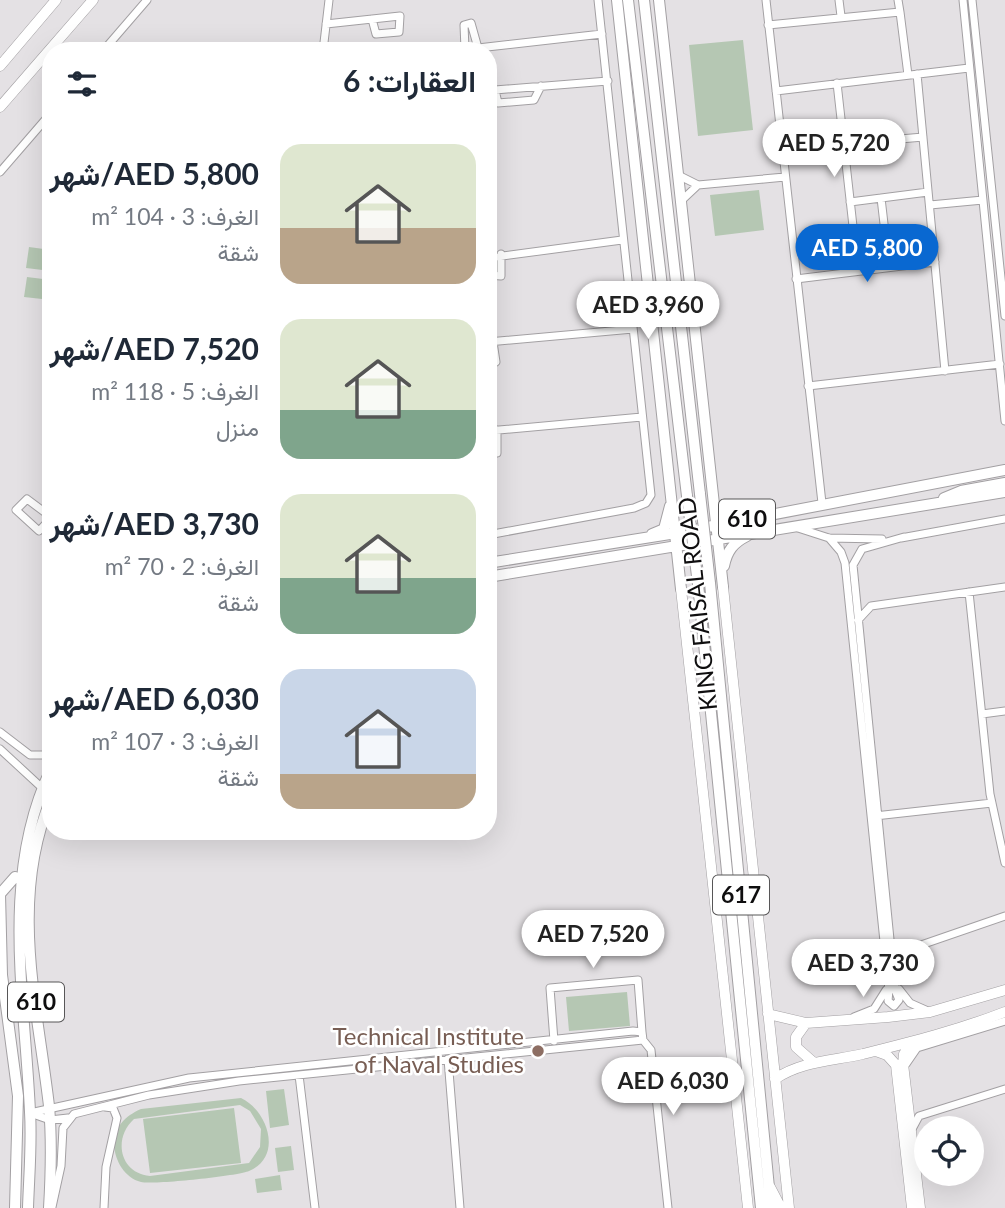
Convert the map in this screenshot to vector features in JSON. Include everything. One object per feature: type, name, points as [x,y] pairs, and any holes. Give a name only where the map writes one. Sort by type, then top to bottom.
[{"type":"main road","points":[[0,66],[56,0]]},
{"type":"main road","points":[[56,42],[93,0]]},
{"type":"main road","points":[[617,0],[748,1208]]},
{"type":"main road","points":[[627,0],[627,83]]},
{"type":"main road","name":"KING FAISAL ROAD","points":[[627,0],[698,584],[759,1193],[758,1208]]},
{"type":"main road","name":"KING FAISAL ROAD","points":[[644,0],[710,583],[771,1208]]},
{"type":"main road","points":[[659,0],[711,490],[720,539],[789,1208]]},
{"type":"main road","points":[[0,107],[42,59]]},
{"type":"main road","name":"610","points":[[497,562],[676,533],[822,503],[1005,471]]},
{"type":"main road","points":[[911,508],[961,491],[1005,483]]},
{"type":"main road","points":[[672,489],[678,511],[686,516],[705,512],[710,506],[711,490]]},
{"type":"main road","points":[[630,540],[664,529],[669,517],[672,489]]},
{"type":"main road","name":"610","points":[[497,576],[1005,492]]},
{"type":"main road","points":[[714,502],[726,515],[752,519]]},
{"type":"main road","points":[[723,587],[727,554],[735,542],[753,533]]},
{"type":"main road","points":[[630,554],[662,554],[673,559],[681,589]]},
{"type":"main road","points":[[681,589],[687,569],[698,563],[712,564],[723,587]]},
{"type":"main road","name":"610","points":[[28,1208],[30,1113],[16,970],[13,905],[15,877],[27,819],[42,783]]},
{"type":"main road","name":"610","points":[[42,826],[32,856],[27,919],[50,1120],[50,1208]]},
{"type":"main road","points":[[15,877],[0,894],[2,975],[18,1096],[15,1208]]},
{"type":"main road","points":[[768,1014],[806,1023],[932,1012],[1005,990]]},
{"type":"main road","points":[[775,1079],[788,1070],[813,1062],[876,1051],[1005,1012]]},
{"type":"main road","points":[[806,1023],[796,1037],[796,1047],[813,1062]]},
{"type":"main road","points":[[916,1040],[904,1054],[920,1208]]},
{"type":"main road","points":[[876,1051],[887,1055],[896,1065],[912,1208]]},
{"type":"main road","points":[[769,1184],[781,1208]]},
{"type":"street","points":[[111,42],[147,0]]},
{"type":"street","points":[[324,42],[329,0]]},
{"type":"street","points":[[497,533],[646,503],[651,495],[598,0]]},
{"type":"street","points":[[766,0],[822,503]]},
{"type":"street","points":[[839,0],[841,16]]},
{"type":"street","points":[[898,0],[908,75]]},
{"type":"street","points":[[963,0],[1005,421]]},
{"type":"street","points":[[972,0],[1004,281],[1005,316]]},
{"type":"street","points":[[768,25],[900,12]]},
{"type":"street","points":[[326,24],[372,19]]},
{"type":"street","points":[[497,46],[602,34]]},
{"type":"street","points":[[776,91],[970,68]]},
{"type":"street","points":[[917,74],[945,371]]},
{"type":"street","points":[[497,89],[608,82]]},
{"type":"street","points":[[836,83],[858,271]]},
{"type":"street","points":[[497,98],[498,103],[534,100],[541,86]]},
{"type":"street","points":[[0,172],[42,123]]},
{"type":"street","points":[[844,144],[923,137]]},
{"type":"street","points":[[678,175],[698,185],[785,177]]},
{"type":"street","points":[[681,201],[698,185]]},
{"type":"street","points":[[850,202],[928,192]]},
{"type":"street","points":[[881,198],[889,267]]},
{"type":"street","points":[[930,205],[983,200]]},
{"type":"street","points":[[996,216],[1005,215]]},
{"type":"street","points":[[497,255],[622,240]]},
{"type":"street","points":[[497,276],[501,276],[501,254]]},
{"type":"street","points":[[796,278],[935,262]]},
{"type":"street","points":[[497,341],[633,329]]},
{"type":"street","points":[[808,386],[1000,364]]},
{"type":"street","points":[[497,431],[642,417]]},
{"type":"street","points":[[992,473],[1005,463]]},
{"type":"street","points":[[42,511],[27,499],[16,510],[39,531],[42,528]]},
{"type":"street","points":[[874,816],[853,565],[859,552],[870,545],[1005,519]]},
{"type":"street","points":[[797,527],[829,538],[904,537]]},
{"type":"street","points":[[829,538],[841,552],[845,563],[892,983],[910,1003],[932,1012]]},
{"type":"street","points":[[858,620],[871,606],[1005,587]]},
{"type":"street","points":[[969,592],[992,803],[1005,863]]},
{"type":"street","points":[[856,597],[871,606]]},
{"type":"street","points":[[982,714],[1005,711]]},
{"type":"street","points":[[0,732],[30,755],[42,755]]},
{"type":"street","points":[[0,749],[40,786]]},
{"type":"street","points":[[874,816],[992,803]]},
{"type":"street","points":[[888,950],[921,945],[1005,916]]},
{"type":"street","points":[[554,1041],[550,988],[638,980],[642,1036],[652,1050],[668,1208]]},
{"type":"street","points":[[847,1020],[877,1006],[892,983]]},
{"type":"street","points":[[905,1071],[906,1061],[917,1048],[1005,1021]]},
{"type":"street","points":[[30,1113],[189,1078],[554,1041],[642,1036]]},
{"type":"street","points":[[30,1113],[50,1120],[68,1118],[105,1106],[184,1088],[448,1061],[642,1036]]},
{"type":"street","points":[[448,1051],[460,1208]]},
{"type":"street","points":[[299,1075],[315,1208]]},
{"type":"street","points":[[911,1130],[916,1118],[929,1112],[1005,1088]]},
{"type":"street","points":[[908,1102],[919,1111],[929,1112]]},
{"type":"street","points":[[104,1208],[106,1167],[117,1118],[113,1108],[105,1106]]},
{"type":"street","points":[[50,1208],[61,1166],[63,1128],[68,1118]]},
{"type":"green space","points":[[743,40],[753,130],[698,136],[689,45]]},
{"type":"green space","points":[[759,190],[764,230],[715,236],[710,195]]},
{"type":"green space","points":[[29,247],[42,249],[42,270],[26,268]]},
{"type":"green space","points":[[27,277],[42,279],[42,299],[24,297]]},
{"type":"green space","points":[[627,992],[630,1026],[569,1031],[566,997]]},
{"type":"green space","points":[[284,1089],[289,1125],[270,1128],[266,1091]]},
{"type":"green space","points":[[241,1098],[258,1112],[264,1122],[269,1144],[266,1155],[260,1164],[242,1173],[161,1182],[135,1180],[119,1163],[114,1145],[116,1133],[122,1123],[141,1109]],"holes":[[[240,1105],[250,1111],[261,1129],[260,1147],[249,1163],[150,1176],[131,1168],[122,1154],[123,1136],[134,1119]]]},
{"type":"green space","points":[[234,1108],[241,1163],[150,1173],[143,1119]]},
{"type":"green space","points":[[291,1146],[294,1170],[278,1172],[275,1148]]},
{"type":"green space","points":[[280,1175],[282,1190],[257,1193],[255,1179]]},
{"type":"place","name":"Technical Institute of Naval Studies","points":[[538,1051]]}]
